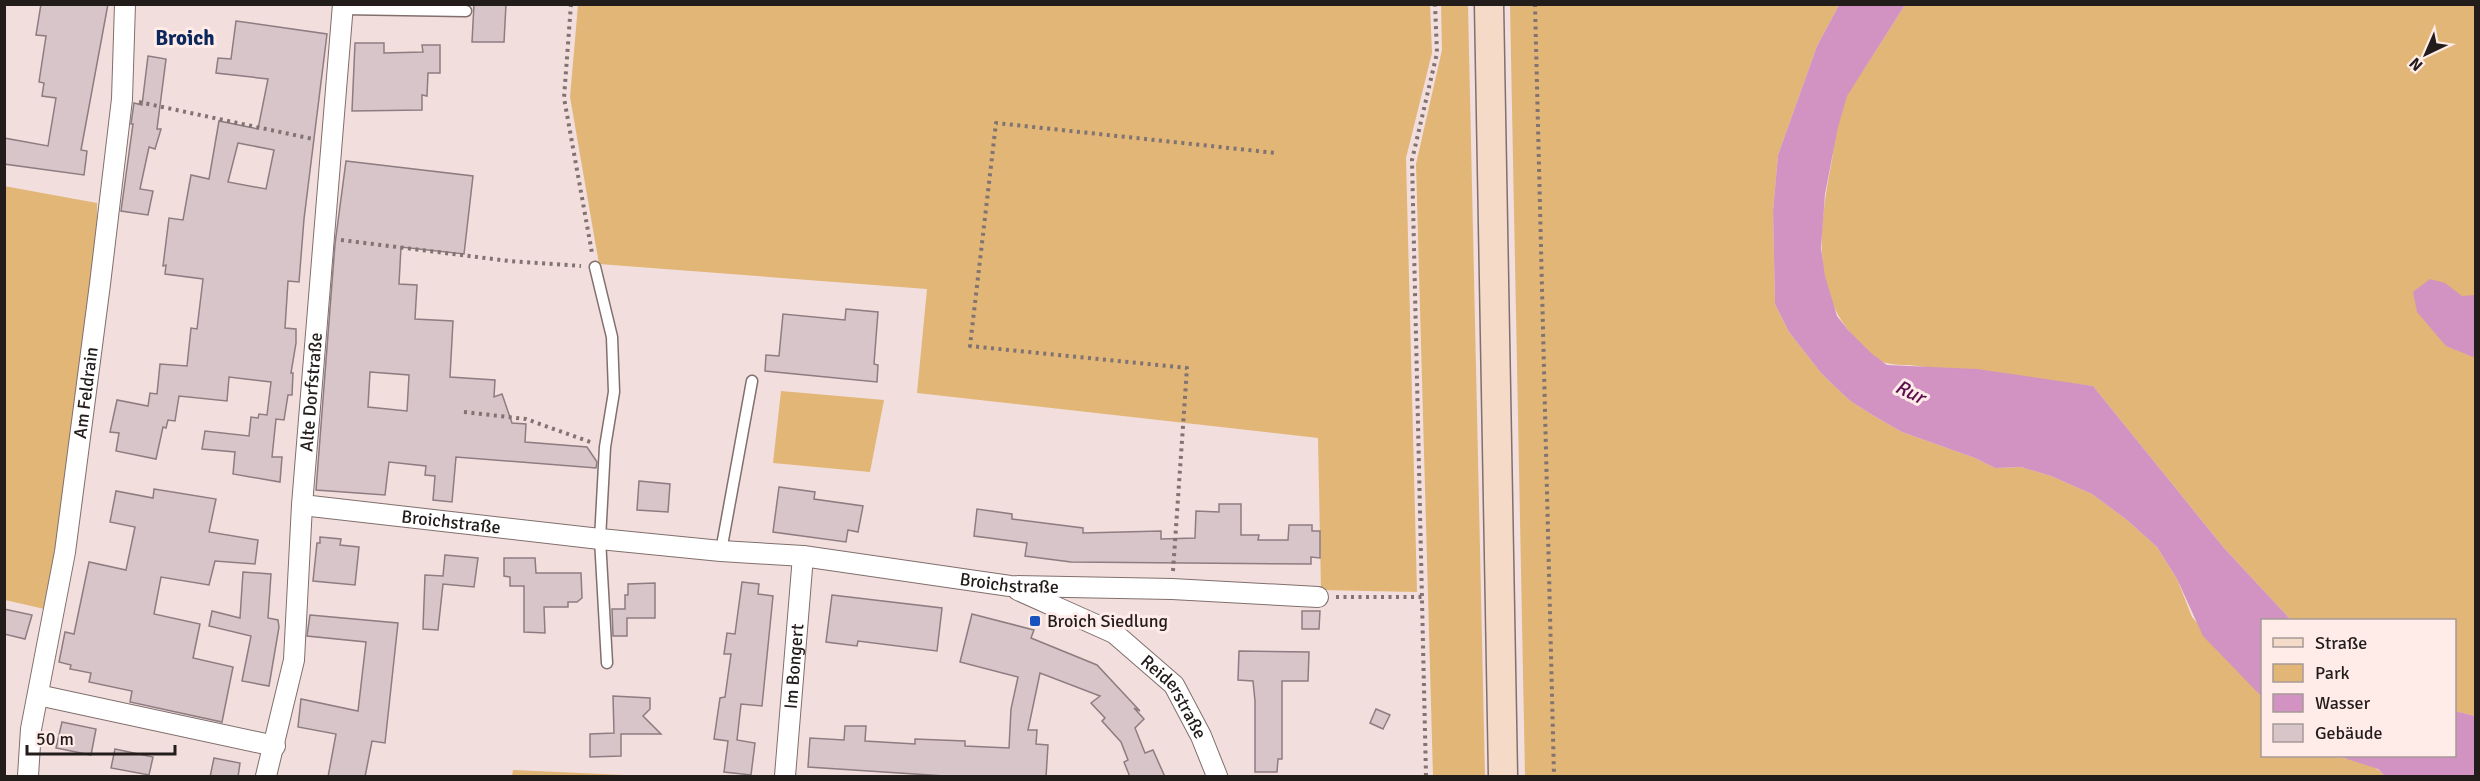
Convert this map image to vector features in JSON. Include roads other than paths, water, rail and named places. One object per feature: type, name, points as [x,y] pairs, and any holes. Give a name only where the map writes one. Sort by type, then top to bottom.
[{"type":"main road","points":[[1488,4],[1503,777]]},
{"type":"street","name":"Am Feldrain","points":[[28,777],[31,729],[65,552],[122,99],[125,4]]},
{"type":"street","name":"Alte Dorfstraße","points":[[266,777],[294,660],[302,504],[343,7]]},
{"type":"street","name":"Broichstraße","points":[[302,504],[600,539],[721,551],[803,556],[1010,586],[1318,597]]},
{"type":"street","name":"Im Bongert","points":[[785,777],[803,556]]},
{"type":"street","name":"Reiderstraße","points":[[1010,586],[1113,633],[1173,685],[1201,736],[1217,777]]},
{"type":"street","points":[[38,695],[275,746]]},
{"type":"lane","points":[[343,7],[466,11]]},
{"type":"lane","points":[[595,267],[612,337],[614,392],[605,447],[600,539],[607,663]]},
{"type":"lane","points":[[721,551],[752,381]]},
{"type":"water","name":"Rur","points":[[1839,5],[1905,5],[1847,96],[1838,127],[1825,194],[1821,248],[1825,276],[1837,316],[1871,353],[1887,365],[1977,369],[2093,386],[2224,548],[2290,619],[2261,619],[2261,696],[2203,636],[2177,579],[2157,547],[2127,520],[2092,494],[2051,476],[2021,467],[1995,468],[1975,458],[1902,432],[1849,400],[1821,373],[1789,332],[1775,304],[1773,211],[1778,155],[1817,46]]},
{"type":"water","points":[[2430,279],[2445,283],[2462,296],[2475,295],[2475,356],[2446,346],[2417,312],[2413,292]]},
{"type":"water","points":[[2456,711],[2475,716],[2475,776],[2385,776],[2378,769],[2341,757],[2456,757]]},
{"type":"place","name":"Broich Siedlung","points":[[1035,621]]},
{"type":"district","name":"Broich","points":[[185,38]]}]
